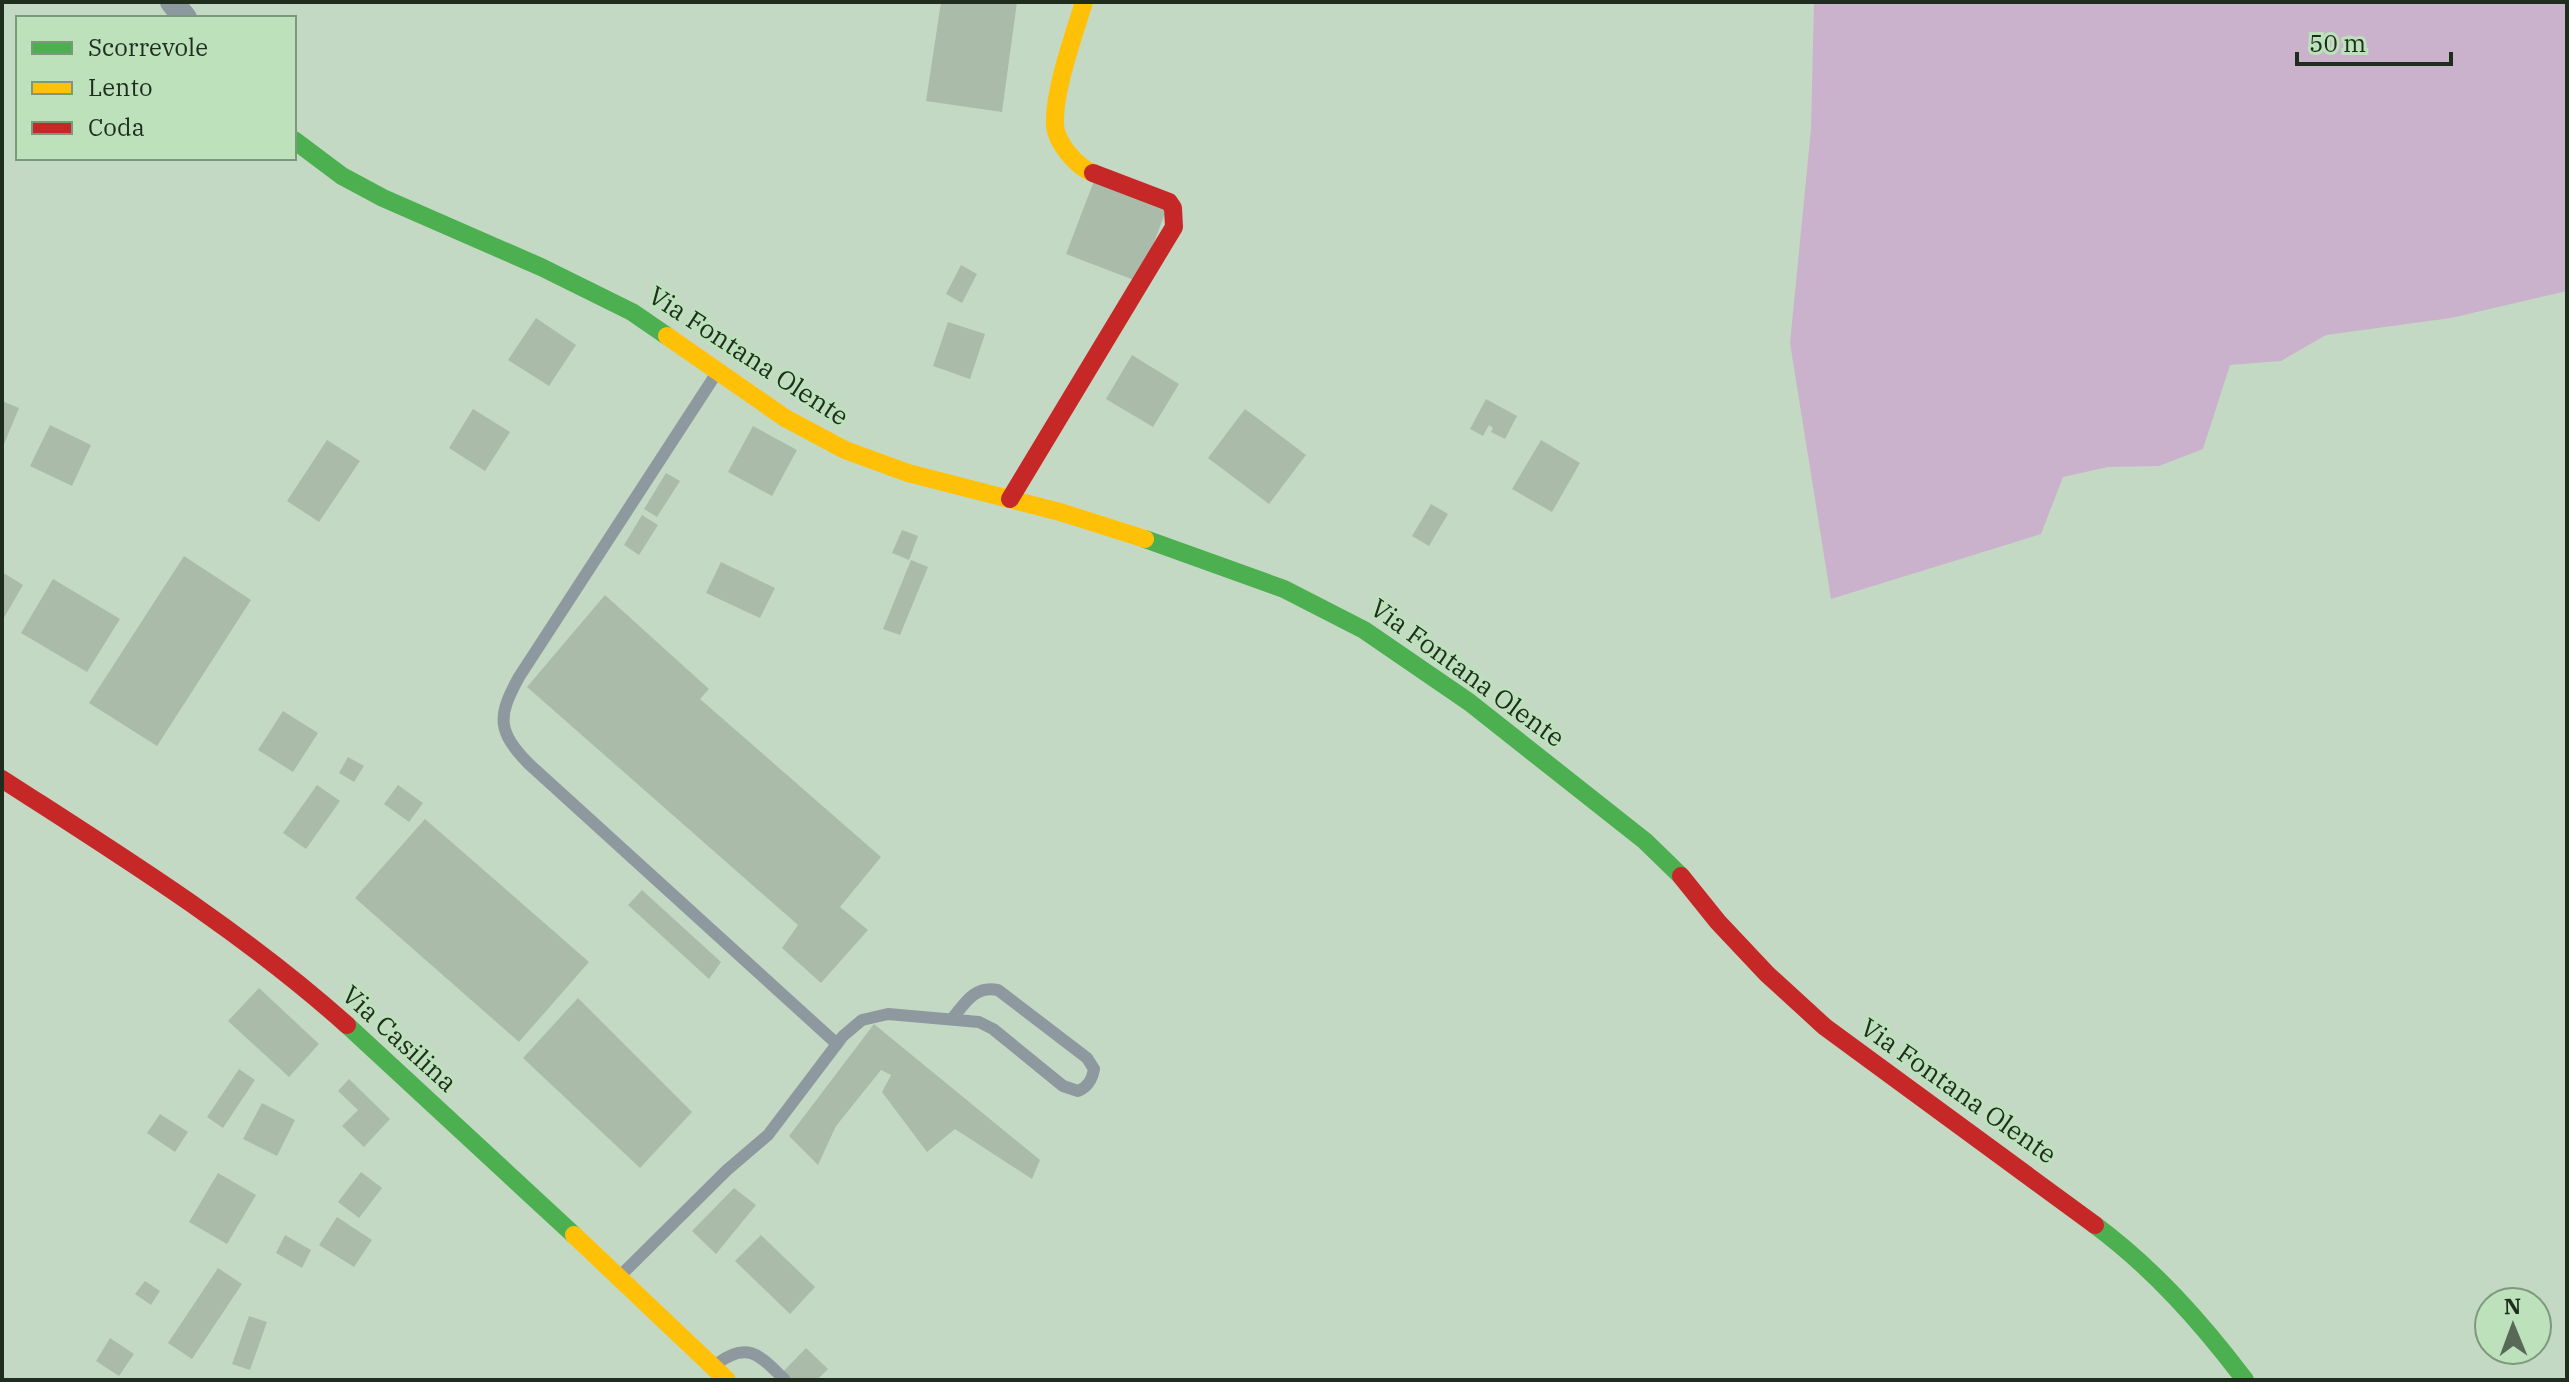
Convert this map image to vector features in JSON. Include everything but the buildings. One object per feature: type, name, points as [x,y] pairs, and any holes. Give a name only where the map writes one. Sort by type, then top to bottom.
[{"type":"street","points":[[1010,499],[1174,227],[1173,208],[1169,202],[1084,170],[1068,153],[1055,127],[1061,80],[1084,2]]},
{"type":"street","name":"Via Fontana Olente","points":[[296,142],[333,170],[383,198],[541,267],[619,305],[796,425],[845,450],[908,473],[1149,539],[1284,589],[1364,630],[1447,685],[1657,851],[1758,965],[1818,1022],[2000,1152],[2129,1250],[2202,1324],[2245,1380]]},
{"type":"street","name":"Via Casilina","points":[[2,779],[154,876],[302,985],[420,1090],[727,1380]]},
{"type":"lane","points":[[718,371],[519,677],[502,711],[503,724],[511,744],[529,764],[837,1044]]},
{"type":"lane","points":[[618,1277],[727,1170],[768,1135],[849,1029],[869,1017],[888,1014],[979,1022],[993,1029],[1071,1090],[1084,1088],[1093,1076],[1094,1069],[1087,1058],[998,990],[987,988],[974,993],[952,1019]]},
{"type":"lane","points":[[713,1366],[733,1352],[745,1351],[759,1356],[785,1380]]},
{"type":"shaded area","points":[[1814,2],[2567,2],[2567,291],[2451,318],[2326,335],[2281,361],[2230,365],[2203,449],[2159,466],[2108,467],[2063,477],[2041,534],[1831,599],[1790,343],[1811,129]]},
{"type":"traffic: fast","points":[[296,142],[342,176],[383,198],[541,267],[632,312],[667,336]]},
{"type":"traffic: fast","points":[[1145,539],[1284,589],[1364,630],[1469,702],[1645,841],[1681,876]]},
{"type":"traffic: fast","points":[[347,1025],[574,1235]]},
{"type":"traffic: fast","points":[[2095,1225],[2176,1297],[2245,1380]]},
{"type":"traffic: slow","points":[[1084,2],[1061,81],[1055,126],[1069,154],[1093,173]]},
{"type":"traffic: slow","points":[[667,336],[785,418],[845,450],[908,473],[1060,512],[1145,539]]},
{"type":"traffic: slow","points":[[574,1235],[727,1380]]},
{"type":"traffic: jam","points":[[1010,499],[1174,227],[1173,208],[1169,202],[1093,173]]},
{"type":"traffic: jam","points":[[2,779],[223,926],[347,1025]]},
{"type":"traffic: jam","points":[[1681,876],[1718,922],[1767,974],[1825,1027],[2095,1225]]}]
